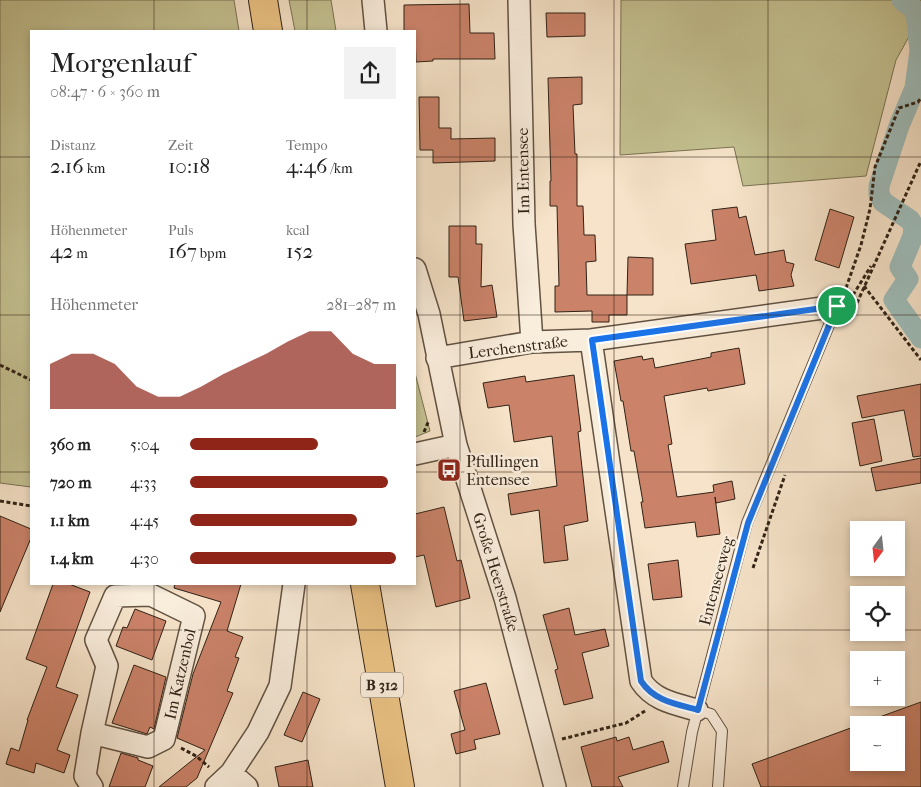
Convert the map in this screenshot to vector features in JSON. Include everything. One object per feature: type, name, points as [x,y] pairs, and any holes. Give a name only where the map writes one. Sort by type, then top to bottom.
[{"type":"main road","points":[[263,0],[268,30]]},
{"type":"main road","name":"B 312","points":[[365,585],[400,787]]},
{"type":"street","points":[[373,0],[376,30]]},
{"type":"street","name":"Im Entensee","points":[[519,0],[524,224],[532,342]]},
{"type":"street","name":"Große Heerstraße","points":[[416,272],[429,314],[456,445],[505,598],[555,787]]},
{"type":"street","name":"Lerchenstraße","points":[[437,358],[532,342],[592,340],[846,307]]},
{"type":"street","points":[[592,340],[641,681],[647,691],[657,698],[698,710]]},
{"type":"street","points":[[416,454],[456,445]]},
{"type":"street","points":[[247,787],[224,780],[258,732],[280,686],[294,585]]},
{"type":"street","name":"Im Katzenbol","points":[[92,733],[148,747],[164,739],[194,616],[151,595],[117,590],[96,640],[107,666],[92,733],[85,776],[92,787]]},
{"type":"lane","name":"Entenseeweg","points":[[683,787],[698,710],[748,523],[846,307]]},
{"type":"lane","points":[[698,710],[711,714],[722,731],[718,787]]},
{"type":"path","points":[[846,307],[848,283],[861,245],[870,209],[875,166],[899,108],[918,102],[921,98]]},
{"type":"path","points":[[846,307],[864,286],[921,161]]},
{"type":"path","points":[[846,307],[878,255]]},
{"type":"path","points":[[864,286],[921,360]]},
{"type":"path","points":[[0,365],[30,380]]},
{"type":"path","points":[[752,569],[786,473]]},
{"type":"path","points":[[0,500],[30,506]]},
{"type":"path","points":[[574,736],[626,723],[649,707],[657,698]]},
{"type":"path","points":[[164,739],[196,756],[224,780]]},
{"type":"shaded area","points":[[0,0],[234,0],[239,30],[30,30],[30,487],[0,483]]},
{"type":"shaded area","points":[[289,0],[331,0],[336,30],[295,30]]},
{"type":"shaded area","points":[[621,0],[921,0],[921,15],[896,60],[866,176],[743,186],[734,147],[620,155]]},
{"type":"shaded area","points":[[416,377],[430,431],[416,437]]},
{"type":"building","points":[[469,4],[470,33],[494,33],[495,59],[433,59],[433,61],[416,62],[416,30],[404,30],[404,5]]},
{"type":"building","points":[[546,13],[585,13],[585,36],[547,37]]},
{"type":"building","points":[[582,77],[582,104],[573,105],[575,154],[577,154],[577,206],[583,206],[584,235],[595,235],[596,261],[586,262],[587,295],[627,295],[627,315],[609,315],[609,322],[592,322],[592,311],[555,312],[555,286],[559,286],[557,206],[550,206],[548,78]]},
{"type":"building","points":[[419,97],[439,97],[439,128],[451,128],[451,139],[495,138],[495,161],[433,163],[433,150],[420,150]]},
{"type":"building","points":[[737,207],[739,218],[746,216],[755,255],[784,250],[786,262],[794,264],[791,275],[794,286],[759,291],[756,275],[691,284],[685,244],[716,240],[712,210]]},
{"type":"building","points":[[830,209],[854,217],[839,268],[815,260]]},
{"type":"building","points":[[449,226],[476,226],[476,244],[482,244],[481,287],[492,285],[497,317],[464,321],[458,277],[449,277]]},
{"type":"building","points":[[628,257],[653,258],[653,295],[627,295]]},
{"type":"building","points":[[739,348],[745,384],[708,391],[707,388],[664,396],[672,444],[668,445],[677,497],[714,492],[713,485],[732,481],[735,499],[716,503],[715,497],[720,534],[697,537],[695,522],[645,528],[641,502],[643,502],[634,451],[631,451],[614,361],[642,356],[643,360],[653,358],[655,368],[711,357],[711,353]]},
{"type":"building","points":[[574,375],[581,431],[578,432],[588,521],[564,526],[568,560],[544,563],[539,510],[511,515],[508,494],[557,486],[552,436],[514,442],[509,405],[488,408],[483,383],[525,376],[526,382]]},
{"type":"building","points":[[921,384],[921,456],[913,457],[904,410],[862,418],[857,396]]},
{"type":"building","points":[[874,419],[882,461],[860,466],[852,423]]},
{"type":"building","points":[[921,458],[921,483],[876,491],[871,468]]},
{"type":"building","points":[[444,507],[457,561],[461,560],[470,598],[436,607],[424,555],[416,557],[416,514]]},
{"type":"building","points":[[0,516],[30,529],[30,540],[0,612]]},
{"type":"building","points":[[678,560],[682,597],[653,600],[648,564]]},
{"type":"building","points":[[53,585],[72,585],[90,592],[56,687],[78,695],[57,750],[70,755],[64,773],[36,763],[34,773],[6,764],[11,748],[19,751],[27,720],[47,667],[26,659]]},
{"type":"building","points":[[175,585],[241,585],[227,631],[243,637],[235,657],[239,658],[227,691],[233,693],[197,778],[186,787],[159,787],[205,750],[177,738],[193,674],[221,602],[174,588]]},
{"type":"building","points":[[569,608],[575,635],[605,629],[609,646],[582,653],[593,698],[564,705],[555,670],[558,669],[543,615]]},
{"type":"building","points":[[135,609],[166,621],[152,660],[116,646],[123,627],[127,628]]},
{"type":"building","points":[[134,665],[166,677],[154,729],[150,727],[147,734],[112,723]]},
{"type":"building","points":[[486,683],[500,734],[474,740],[476,749],[456,754],[451,734],[465,730],[454,691]]},
{"type":"building","points":[[303,692],[320,699],[302,742],[284,735]]},
{"type":"building","points":[[921,702],[921,787],[761,787],[752,764],[850,728],[850,771],[905,771],[905,716],[882,716]]},
{"type":"building","points":[[616,737],[617,741],[629,737],[633,750],[663,741],[669,762],[618,777],[623,787],[592,787],[581,747]]},
{"type":"building","points":[[121,753],[138,758],[138,760],[153,766],[145,787],[109,787]]},
{"type":"building","points":[[308,760],[313,787],[279,787],[275,767]]},
{"type":"waterway","points":[[902,0],[916,11],[920,51],[915,88],[899,126],[879,186],[879,194],[883,202],[910,220],[914,227],[913,236],[900,267],[908,279],[894,300],[921,338]]},
{"type":"place","name":"Pfullingen Entensee","points":[[449,470]]},
{"type":"route","points":[[837,306],[773,458],[748,523],[698,710],[657,698],[647,691],[641,681],[592,340],[837,306]]}]
